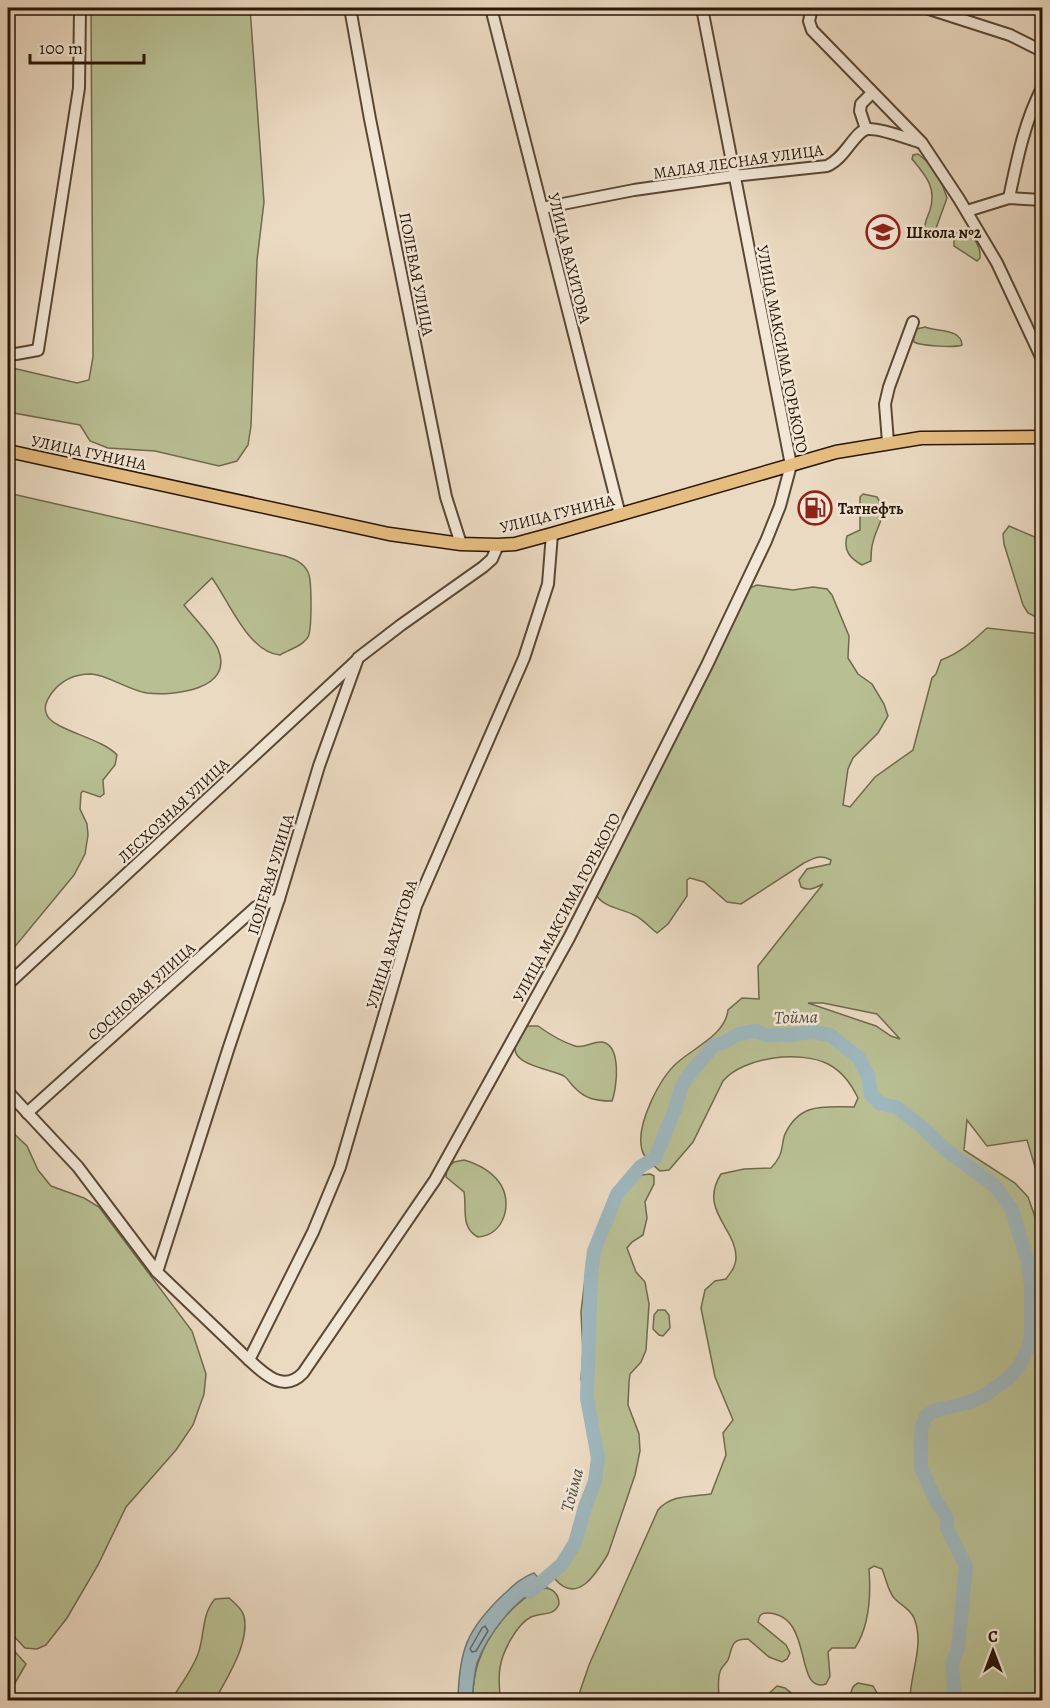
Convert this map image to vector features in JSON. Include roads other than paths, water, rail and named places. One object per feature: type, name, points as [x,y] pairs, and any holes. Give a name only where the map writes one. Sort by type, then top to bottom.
[{"type":"main road","name":"УЛИЦА ГУНИНА","points":[[8,451],[369,530],[461,544],[498,545],[515,544],[552,534],[836,452],[888,442],[957,436],[1042,437]]},
{"type":"street","points":[[8,352],[16,354],[38,350],[79,88],[80,8]]},
{"type":"street","name":"ПОЛЕВАЯ УЛИЦА","points":[[350,8],[446,497],[461,544]]},
{"type":"street","name":"УЛИЦА ВАХИТОВА","points":[[491,8],[620,515]]},
{"type":"street","name":"УЛИЦА МАКСИМА ГОРЬКОГО","points":[[8,1092],[78,1167],[157,1272],[261,1371],[277,1381],[291,1382],[300,1377],[435,1180],[569,938],[707,665],[766,541],[780,506],[791,465],[702,8]]},
{"type":"street","points":[[812,8],[809,21],[812,30],[922,143],[967,211],[997,262],[1042,359]]},
{"type":"street","points":[[926,8],[1010,35],[1042,51]]},
{"type":"street","points":[[1009,198],[1019,147],[1035,101],[1042,88]]},
{"type":"street","points":[[872,93],[861,104],[860,111],[866,129],[922,143]]},
{"type":"street","name":"МАЛАЯ ЛЕСНАЯ УЛИЦА","points":[[542,207],[634,190],[827,166],[839,160],[858,134],[866,129]]},
{"type":"street","points":[[967,211],[1009,198],[1042,200]]},
{"type":"street","points":[[888,442],[885,404],[913,322]]},
{"type":"street","name":"УЛИЦА ВАХИТОВА","points":[[249,1360],[313,1232],[340,1167],[416,906],[524,658],[548,584],[552,534]]},
{"type":"street","points":[[358,658],[483,567],[492,559],[498,545]]},
{"type":"street","name":"ПОЛЕВАЯ УЛИЦА","points":[[157,1272],[279,899],[319,766],[358,658]]},
{"type":"street","name":"ЛЕСХОЗНАЯ УЛИЦА","points":[[8,984],[358,658]]},
{"type":"street","name":"СОСНОВАЯ УЛИЦА","points":[[27,1113],[256,907],[279,899]]},
{"type":"water","points":[[534,1573],[548,1588],[526,1597],[505,1617],[488,1641],[477,1663],[472,1700],[458,1700],[460,1667],[467,1641],[473,1630],[504,1594],[522,1579]]},
{"type":"waterway","name":"Тойма","points":[[530,1592],[562,1564],[575,1543],[595,1481],[598,1458],[587,1398],[591,1275],[594,1251],[617,1194],[640,1167],[655,1158],[681,1088],[714,1045],[739,1034],[756,1031],[766,1035],[812,1032],[830,1035],[859,1058],[868,1076],[871,1095],[881,1104],[896,1107],[921,1126],[946,1150],[995,1186],[1012,1210],[1028,1263],[1031,1285],[1031,1333],[1028,1348],[1019,1366],[1009,1378],[983,1396],[967,1403],[933,1411],[926,1416],[921,1429],[921,1468],[936,1501],[947,1518],[947,1529],[966,1566],[958,1649],[952,1664],[955,1700]]},
{"type":"place","name":"Школа №2","points":[[883,232]]},
{"type":"place","name":"Татнефть","points":[[815,508]]}]
